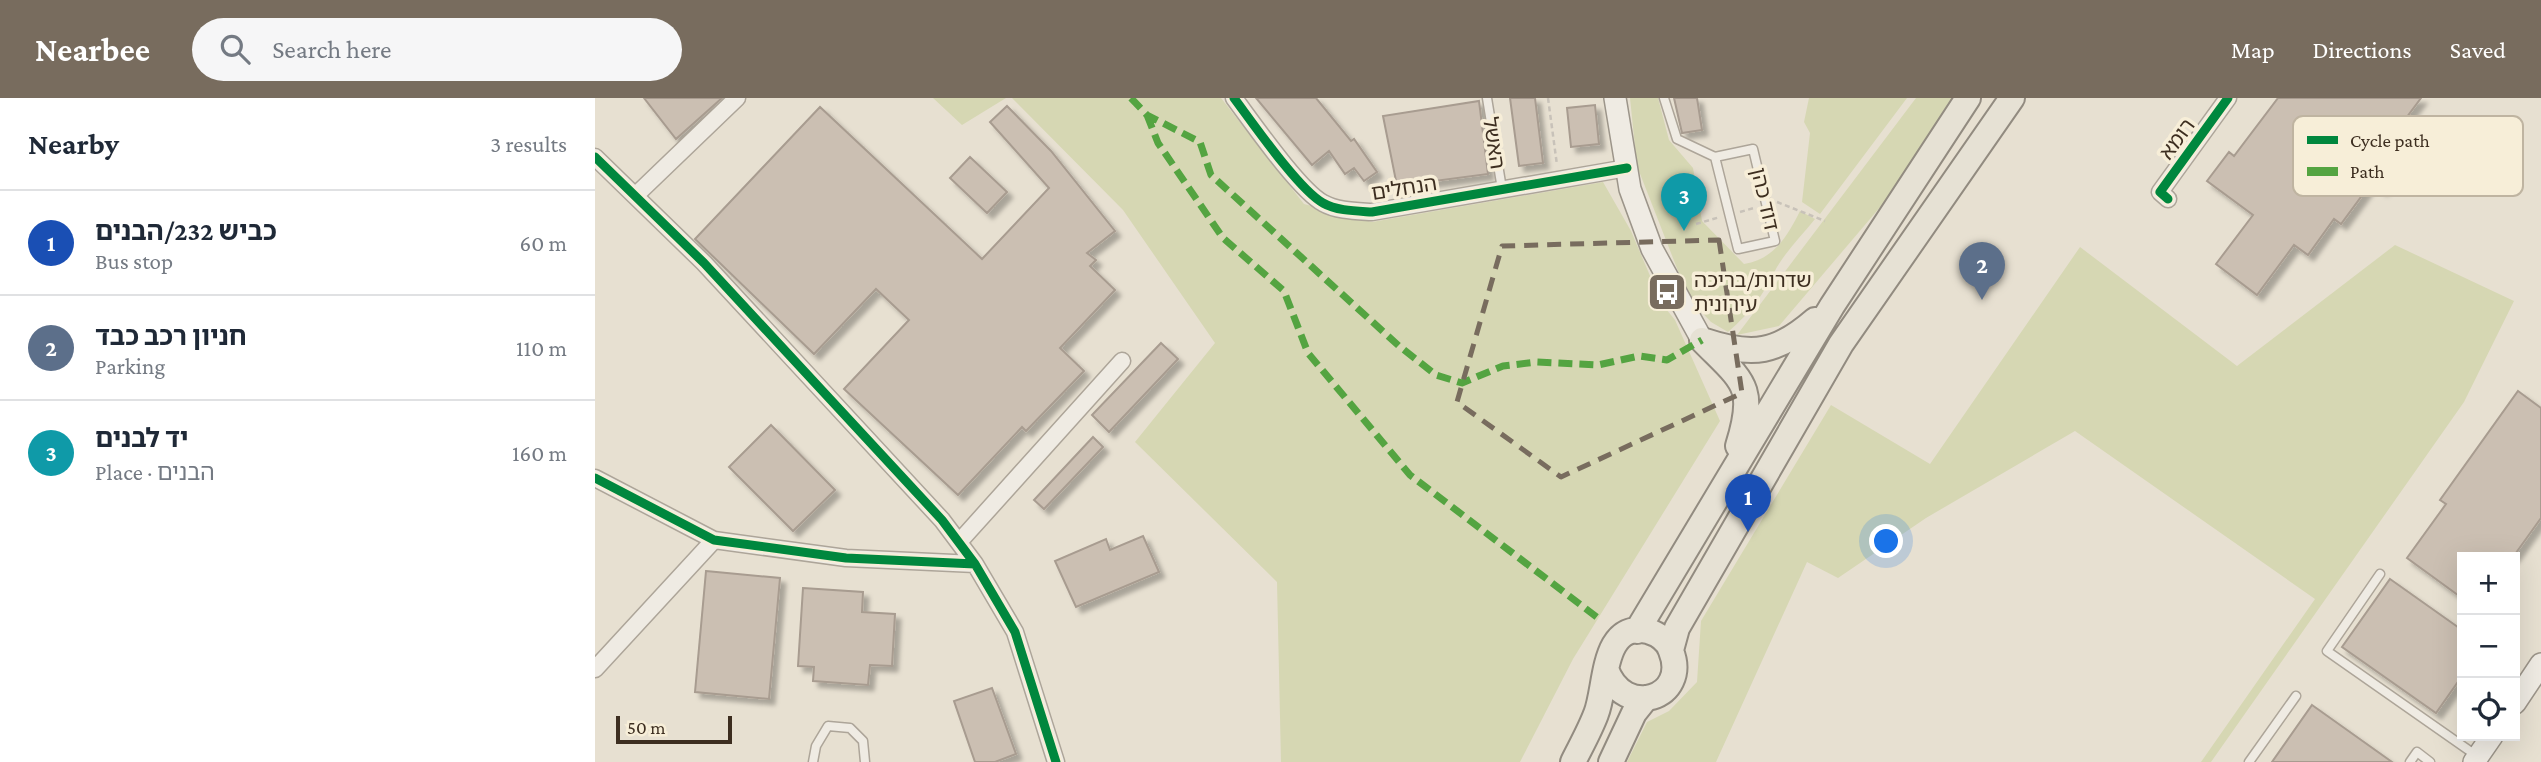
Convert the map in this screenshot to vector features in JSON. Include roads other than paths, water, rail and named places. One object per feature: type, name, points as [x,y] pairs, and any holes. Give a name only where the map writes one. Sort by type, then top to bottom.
[{"type":"main road","points":[[1573,762],[1596,713],[1610,649],[1617,640],[1637,631],[1832,306],[1968,98]]},
{"type":"main road","points":[[1671,650],[1677,628],[1841,344],[2012,98]]},
{"type":"main road","points":[[1702,340],[1746,351],[1761,350],[1791,341],[1832,306]]},
{"type":"main road","points":[[1702,340],[1734,371],[1744,385],[1748,401],[1747,418],[1729,477]]},
{"type":"main road","points":[[1606,669],[1618,690],[1627,696],[1646,698],[1660,694],[1672,679],[1675,664],[1671,650],[1658,635],[1637,631]]},
{"type":"main road","points":[[1611,762],[1634,713],[1646,698]]},
{"type":"street","points":[[635,196],[737,98]]},
{"type":"street","name":"הנחלים","points":[[1234,98],[1288,167],[1322,203],[1348,211],[1372,212],[1627,168]]},
{"type":"street","points":[[1615,98],[1630,189],[1652,249],[1702,340]]},
{"type":"street","name":"רומא","points":[[2168,199],[2160,192],[2228,98]]},
{"type":"street","points":[[595,157],[714,274],[960,541],[1014,632],[1056,762]]},
{"type":"street","points":[[960,541],[1122,361]]},
{"type":"street","points":[[595,478],[714,540],[846,558],[975,564]]},
{"type":"street","points":[[595,669],[714,540]]},
{"type":"street","points":[[2520,696],[2541,664]]},
{"type":"street","points":[[2476,760],[2489,741]]},
{"type":"lane","name":"האשל","points":[[1487,98],[1502,189]]},
{"type":"lane","points":[[1664,98],[1677,139],[1715,157]]},
{"type":"lane","name":"דוד כהן","points":[[1753,149],[1775,241],[1738,248],[1715,157],[1753,149]]},
{"type":"lane","points":[[2380,574],[2327,651],[2476,760]]},
{"type":"lane","points":[[2249,762],[2296,696]]},
{"type":"lane","points":[[813,762],[816,746],[828,726],[851,728],[863,741],[865,762]]},
{"type":"lane","points":[[2410,762],[2417,752],[2430,762]]},
{"type":"place","name":"יד לבנים","points":[[1684,231]]},
{"type":"place","name":"שדרות/בריכה עירונית","points":[[1667,292]]},
{"type":"place","name":"חניון רכב כבד","points":[[1982,300]]},
{"type":"place","name":"כביש 232/הבנים","points":[[1748,532]]}]
